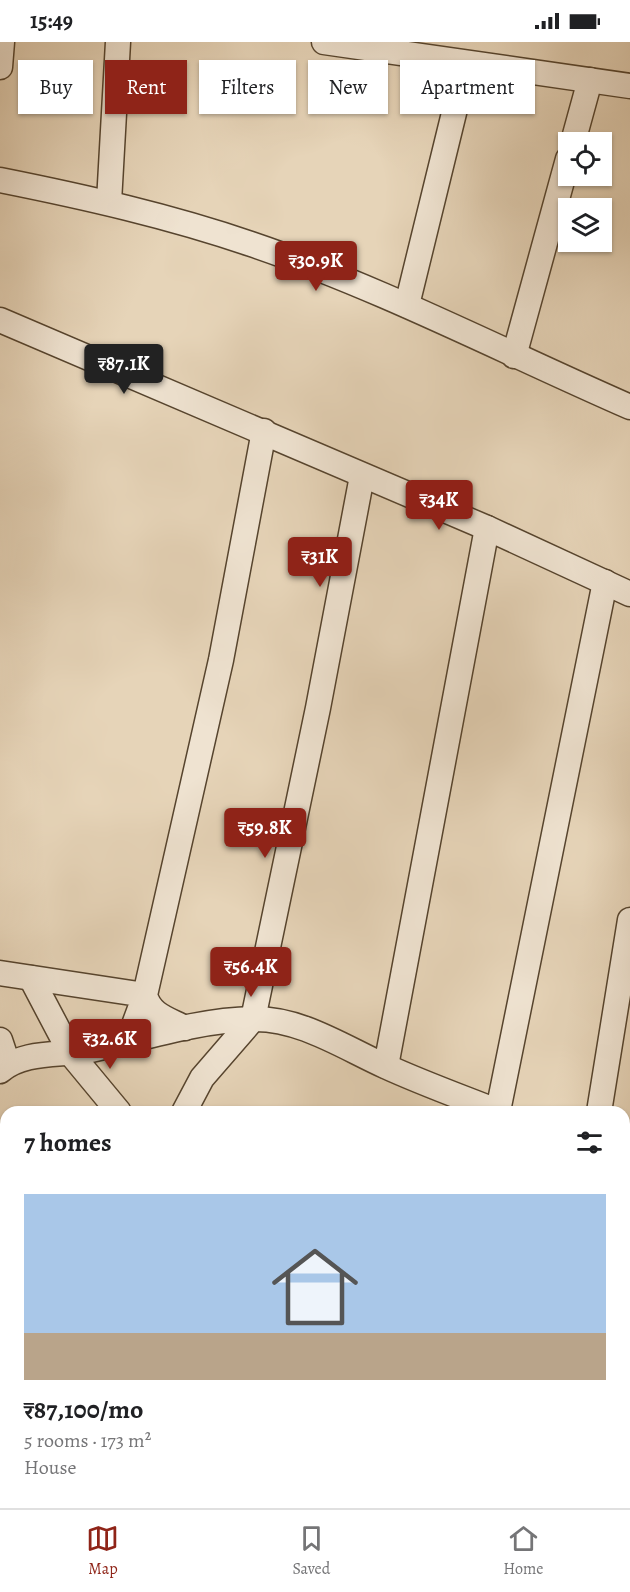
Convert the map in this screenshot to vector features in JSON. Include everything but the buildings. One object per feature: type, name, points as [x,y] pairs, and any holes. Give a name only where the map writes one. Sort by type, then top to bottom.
[{"type":"street","points":[[0,67],[2,42]]},
{"type":"street","points":[[109,202],[118,42]]},
{"type":"street","points":[[324,42],[440,60]]},
{"type":"street","points":[[535,73],[630,86]]},
{"type":"street","points":[[576,132],[590,80]]},
{"type":"street","points":[[407,305],[454,114]]},
{"type":"street","points":[[0,180],[109,202],[251,244],[407,305],[514,356],[630,407]]},
{"type":"street","points":[[514,356],[561,186]]},
{"type":"street","points":[[0,320],[264,431],[362,476],[487,528],[630,594]]},
{"type":"street","points":[[128,1041],[145,995],[220,660],[264,431]]},
{"type":"street","points":[[187,1106],[202,1078],[253,1019],[318,708],[362,476]]},
{"type":"street","points":[[386,1066],[487,528]]},
{"type":"street","points":[[500,1106],[605,582]]},
{"type":"street","points":[[600,1106],[630,920]]},
{"type":"street","points":[[0,973],[145,995]]},
{"type":"street","points":[[31,978],[71,1054],[114,1106]]},
{"type":"street","points":[[145,995],[150,1008],[184,1028]]},
{"type":"street","points":[[0,1040],[4,1067],[48,1053],[71,1054],[184,1028],[253,1019],[281,1021],[326,1037],[386,1066],[486,1106]]}]
